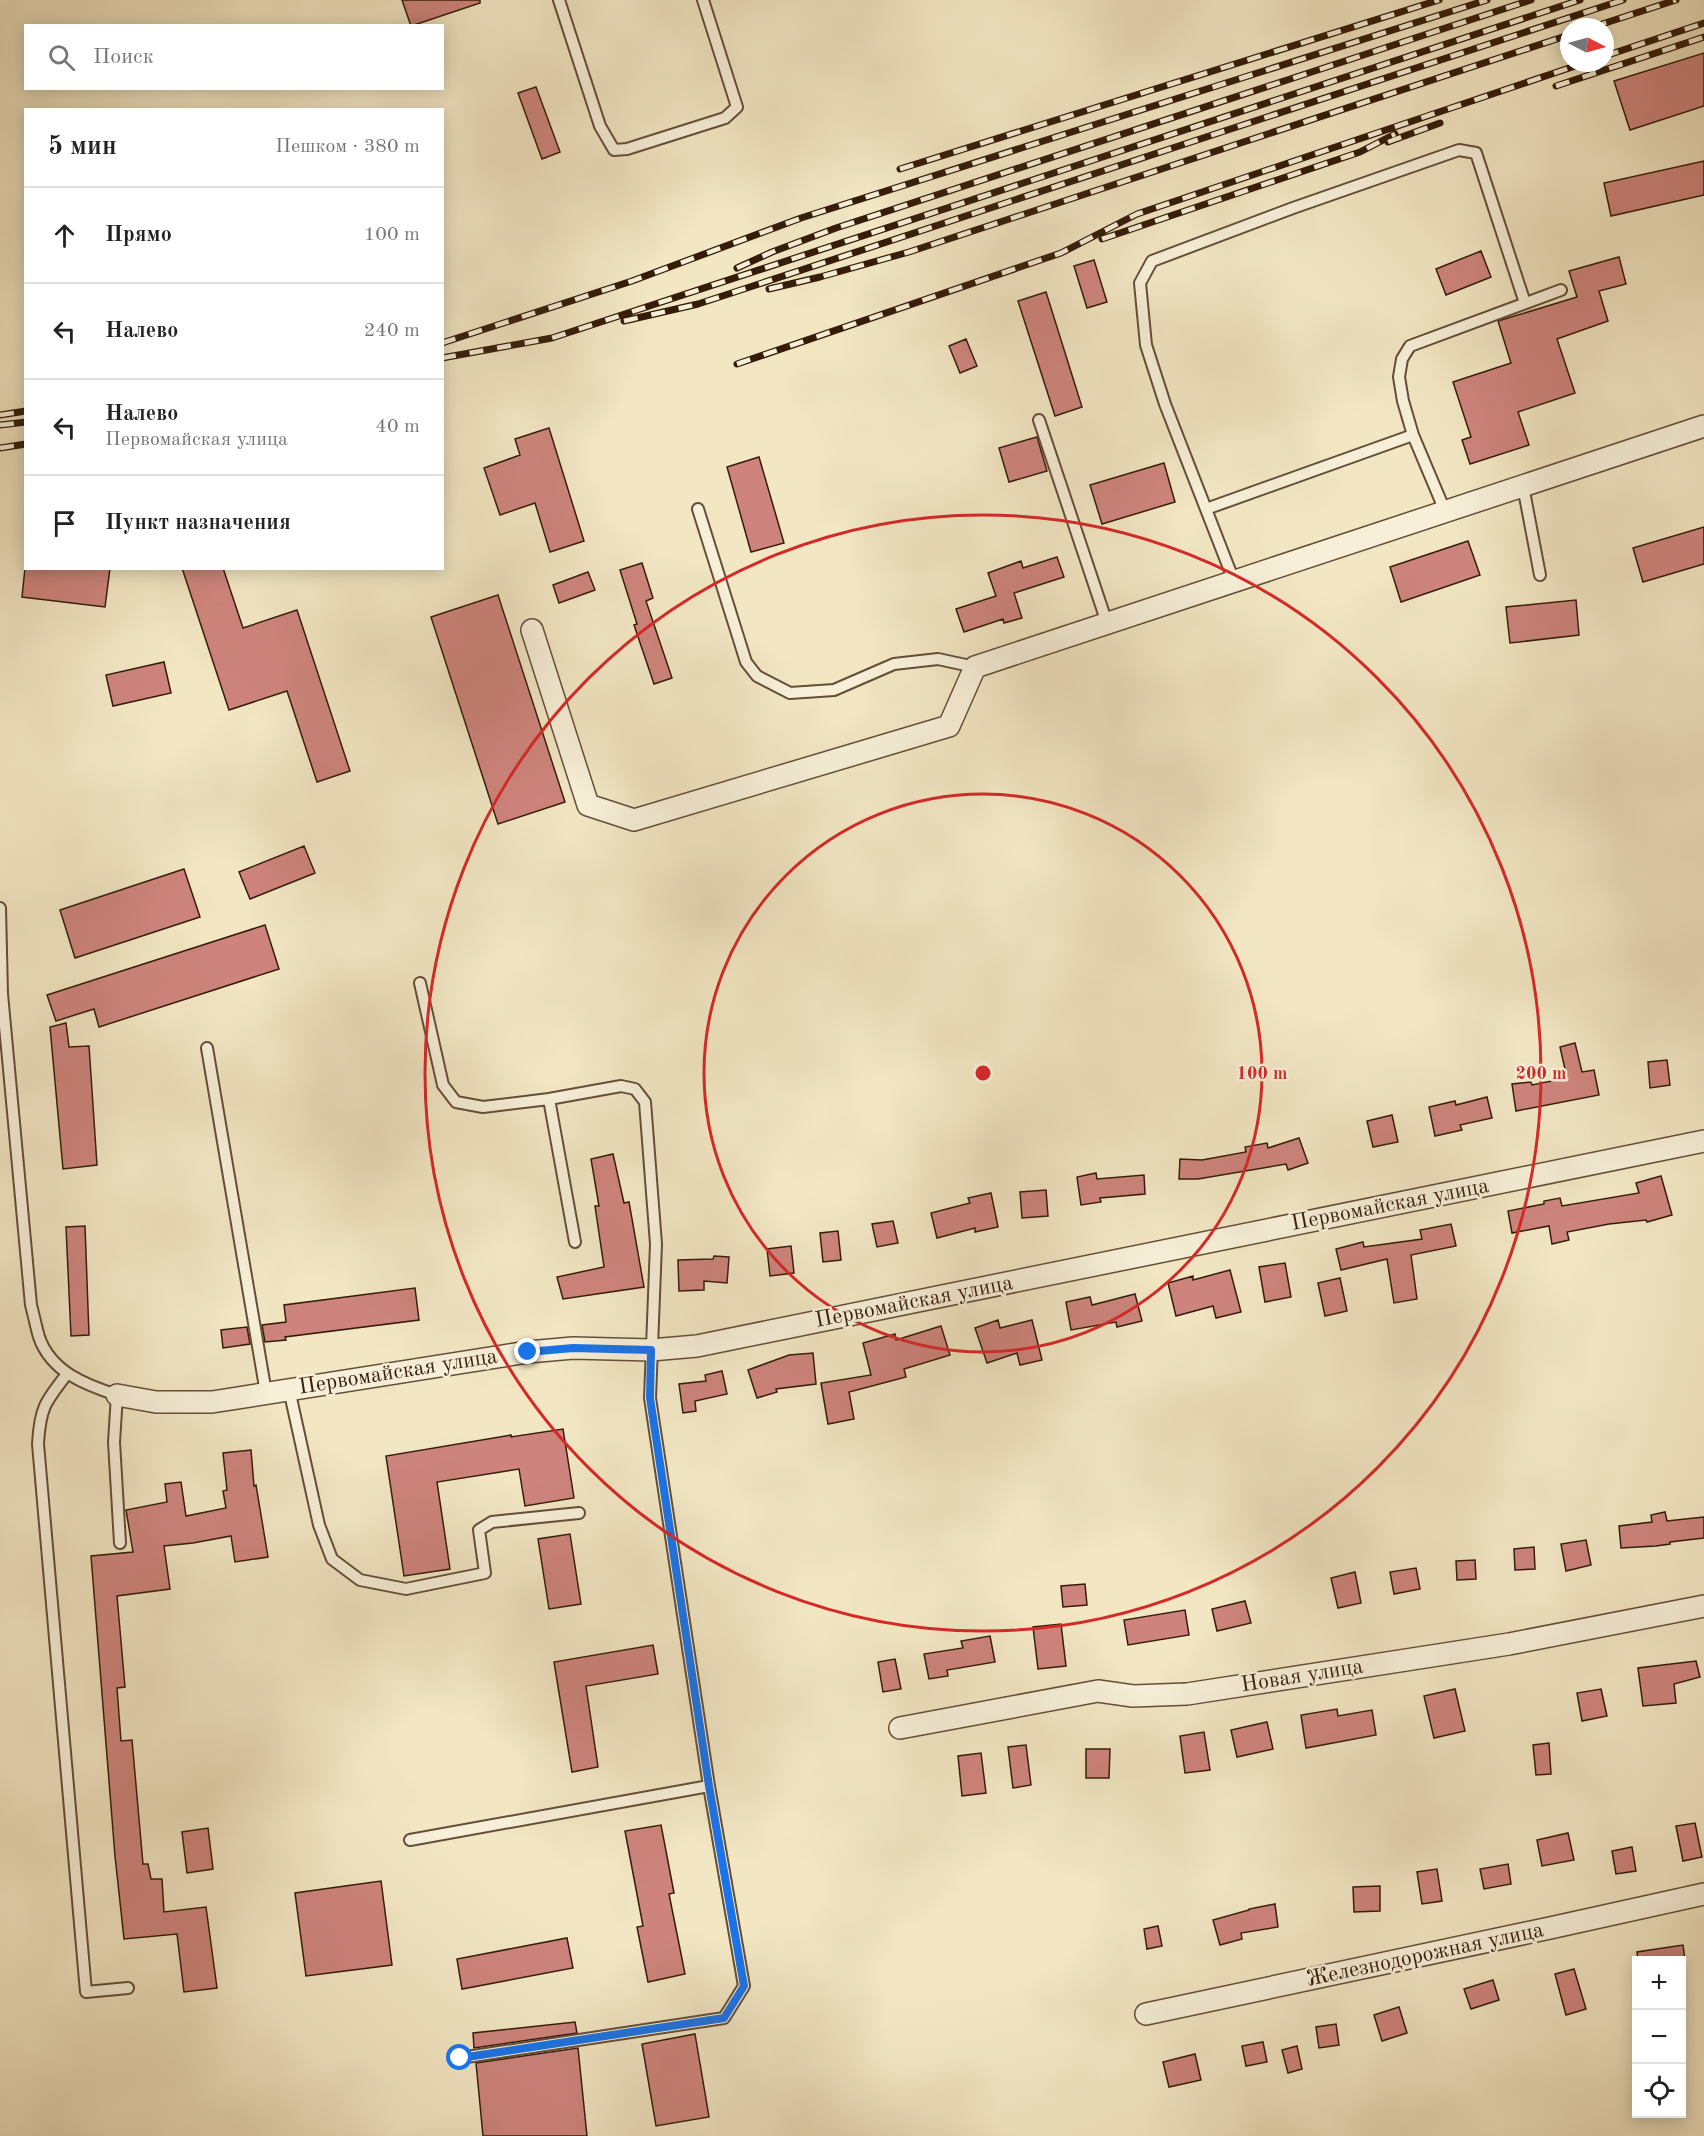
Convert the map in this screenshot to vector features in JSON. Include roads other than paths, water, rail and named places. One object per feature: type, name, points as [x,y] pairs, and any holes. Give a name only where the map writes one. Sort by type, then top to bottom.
[{"type":"street","points":[[532,630],[588,805],[634,820],[949,726],[975,667],[1704,426]]},
{"type":"street","name":"Первомайская улица","points":[[117,1395],[156,1402],[212,1401],[528,1352],[573,1348],[651,1350],[697,1346],[1704,1141]]},
{"type":"street","name":"Новая улица","points":[[900,1728],[1098,1691],[1132,1696],[1187,1694],[1509,1644],[1704,1606]]},
{"type":"street","name":"Железнодорожная улица","points":[[1146,2014],[1704,1894]]},
{"type":"lane","points":[[559,0],[600,126],[614,150],[725,118],[737,107],[703,0]]},
{"type":"lane","points":[[1234,581],[1165,404],[1146,345],[1140,283],[1152,261],[1293,208],[1459,150],[1476,153],[1525,303]]},
{"type":"lane","points":[[1445,511],[1413,435],[1403,401],[1399,376],[1402,359],[1410,346],[1561,290]]},
{"type":"lane","points":[[1039,420],[1107,623]]},
{"type":"lane","points":[[1206,509],[1413,435]]},
{"type":"lane","points":[[1523,486],[1540,575]]},
{"type":"lane","points":[[698,509],[746,662],[758,676],[790,693],[834,690],[894,664],[938,659],[975,667]]},
{"type":"lane","points":[[0,908],[2,994],[31,1305],[40,1340],[52,1358],[68,1374],[82,1383],[117,1395],[114,1442],[120,1543]]},
{"type":"lane","points":[[420,982],[443,1085],[456,1102],[483,1107],[549,1099],[621,1086],[635,1089],[645,1102],[656,1244],[650,1398],[709,1786],[744,1986],[724,2018],[460,2058]]},
{"type":"lane","points":[[207,1048],[266,1393]]},
{"type":"lane","points":[[549,1099],[575,1242]]},
{"type":"lane","points":[[68,1374],[48,1399],[39,1418],[38,1444],[86,1992],[128,1988]]},
{"type":"lane","points":[[289,1389],[319,1525],[332,1559],[360,1580],[406,1589],[485,1574],[479,1530],[492,1522],[579,1513]]},
{"type":"lane","points":[[410,1840],[709,1786]]},
{"type":"railway","points":[[900,169],[1439,0]]},
{"type":"railway","points":[[444,342],[632,281],[801,218],[1487,0]]},
{"type":"railway","points":[[737,268],[836,228],[1531,0]]},
{"type":"railway","points":[[444,358],[552,338],[1580,0]]},
{"type":"railway","points":[[624,321],[698,304],[1623,0]]},
{"type":"railway","points":[[1614,20],[1676,0]]},
{"type":"railway","points":[[1614,53],[1704,23]]},
{"type":"railway","points":[[1556,86],[1704,37]]},
{"type":"railway","points":[[769,289],[909,252],[1560,38]]},
{"type":"railway","points":[[737,364],[1061,253],[1137,214],[1560,71]]},
{"type":"railway","points":[[1388,142],[1440,123]]},
{"type":"railway","points":[[1102,239],[1360,152],[1395,134]]},
{"type":"railway","points":[[0,415],[24,411]]},
{"type":"railway","points":[[0,425],[24,422]]},
{"type":"railway","points":[[0,448],[24,444]]}]
